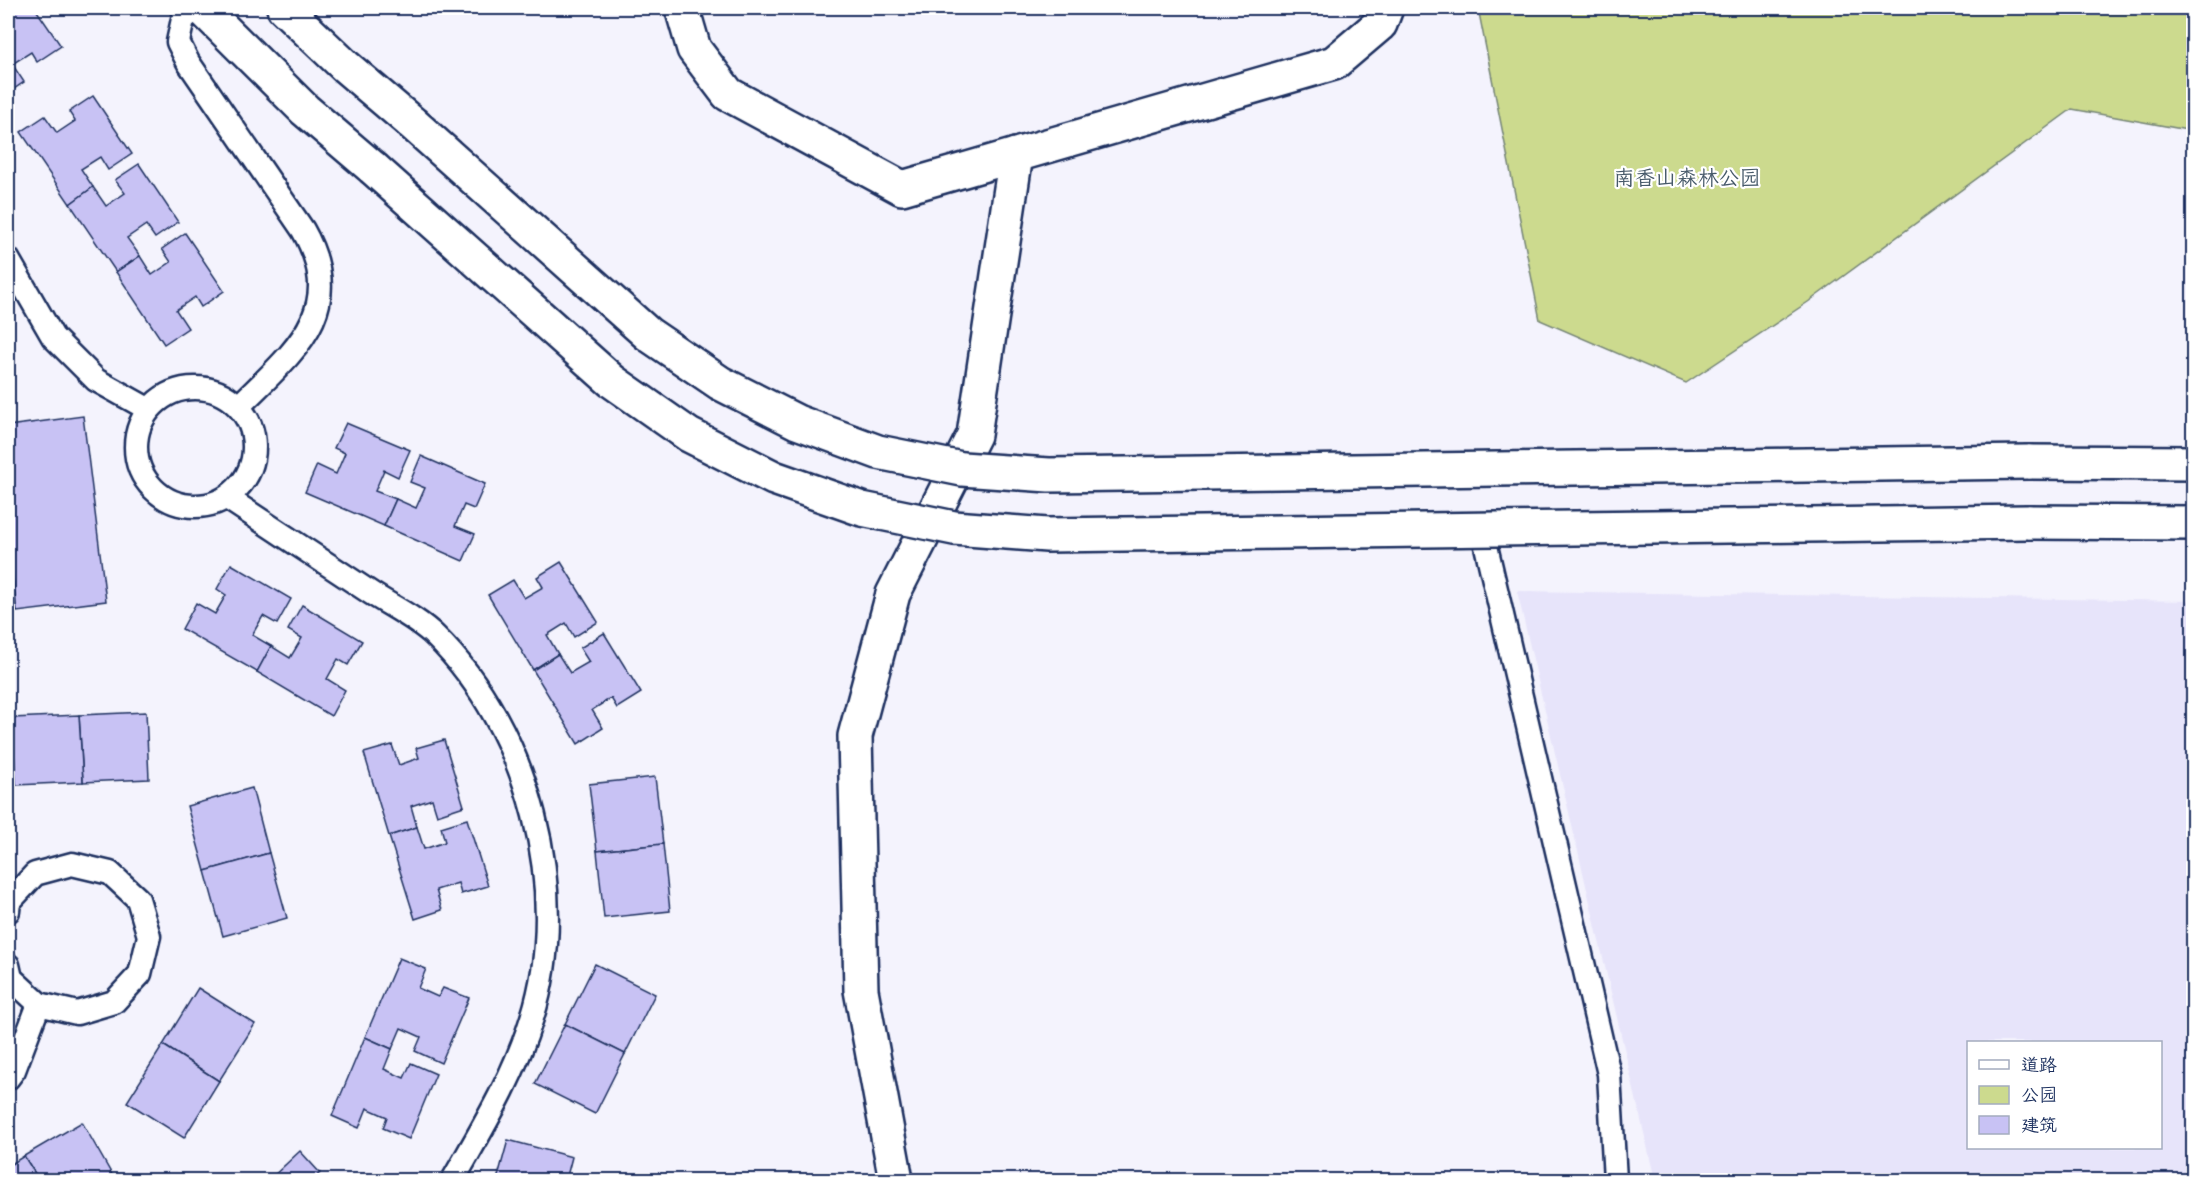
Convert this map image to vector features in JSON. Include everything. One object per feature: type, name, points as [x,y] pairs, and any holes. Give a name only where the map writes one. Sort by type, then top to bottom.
[{"type":"street","points":[[202,8],[305,110],[612,381],[689,435],[774,478],[862,509],[954,528],[1047,535],[2028,522],[2193,523]]},
{"type":"street","points":[[284,8],[345,66],[648,334],[720,383],[797,422],[888,454],[962,469],[1049,475],[2028,462],[2193,463]]},
{"type":"street","points":[[682,8],[694,49],[728,94],[902,188],[1334,63],[1380,24],[1386,8]]},
{"type":"street","points":[[896,1180],[861,990],[855,736],[892,594],[974,435],[1016,155]]},
{"type":"lane","points":[[197,8],[183,19],[178,42],[303,230],[313,249],[319,268],[321,290],[312,327],[291,354],[239,406]]},
{"type":"lane","points":[[8,259],[53,337],[96,380],[148,409]]},
{"type":"lane","points":[[193,387],[218,391],[239,406],[252,429],[255,455],[245,480],[227,498],[195,508],[163,499],[140,473],[135,439],[148,409],[168,393],[193,387]]},
{"type":"lane","points":[[227,498],[434,635],[483,698],[511,748],[534,813],[546,880],[545,949],[533,1016],[510,1081],[453,1180]]},
{"type":"lane","points":[[1482,529],[1609,1074],[1615,1180]]},
{"type":"lane","points":[[8,911],[9,902],[36,874],[72,864],[110,873],[138,899],[149,936],[140,974],[114,1002],[77,1013],[39,1004],[11,978],[8,964]]},
{"type":"lane","points":[[8,1078],[14,1070],[39,1004]]},
{"type":"shaded area","points":[[1517,591],[2193,601],[2193,1180],[1655,1180]]},
{"type":"green space","name":"南香山森林公园","points":[[1478,8],[2193,8],[2193,131],[2072,109],[1808,302],[1686,383],[1540,320]]},
{"type":"building","points":[[8,8],[35,8],[61,46],[37,62],[31,52],[12,64],[24,82],[8,93]]},
{"type":"building","points":[[93,96],[132,154],[108,170],[100,157],[81,169],[93,187],[70,204],[21,132],[45,116],[57,133],[75,121],[69,112]]},
{"type":"building","points":[[139,164],[178,222],[155,238],[146,225],[127,238],[140,256],[116,272],[70,204],[93,187],[106,206],[125,193],[115,180]]},
{"type":"building","points":[[185,233],[224,291],[201,307],[195,297],[176,310],[188,328],[164,344],[116,272],[140,256],[152,275],[171,262],[162,249]]},
{"type":"building","points":[[83,416],[106,601],[17,612],[8,532],[8,426]]},
{"type":"building","points":[[346,423],[410,450],[398,477],[384,470],[375,491],[396,499],[384,526],[305,492],[317,465],[336,474],[345,453],[334,448]]},
{"type":"building","points":[[421,456],[485,484],[474,509],[464,505],[455,526],[475,534],[463,561],[384,526],[396,499],[416,508],[425,488],[410,482]]},
{"type":"building","points":[[561,562],[598,622],[574,637],[566,623],[547,635],[558,654],[533,670],[488,595],[513,580],[524,598],[543,587],[537,577]]},
{"type":"building","points":[[231,564],[291,599],[277,624],[263,616],[252,635],[271,646],[257,672],[182,629],[196,603],[215,614],[226,595],[217,589]]},
{"type":"building","points":[[302,605],[362,641],[348,665],[338,659],[327,679],[345,690],[331,716],[257,672],[271,646],[290,658],[302,638],[288,630]]},
{"type":"building","points":[[604,633],[641,693],[617,708],[611,698],[592,710],[603,728],[578,744],[533,670],[558,654],[570,673],[589,662],[580,648]]},
{"type":"building","points":[[146,712],[149,779],[83,782],[79,715]]},
{"type":"building","points":[[79,715],[83,782],[16,785],[12,718]]},
{"type":"building","points":[[444,740],[464,806],[437,815],[432,799],[411,806],[417,827],[389,836],[364,753],[392,745],[399,765],[419,758],[416,748]]},
{"type":"building","points":[[655,777],[663,844],[597,851],[589,784]]},
{"type":"building","points":[[252,788],[269,853],[205,871],[187,806]]},
{"type":"building","points":[[467,819],[488,886],[461,894],[458,883],[436,890],[442,910],[415,919],[389,836],[417,827],[424,849],[445,842],[441,827]]},
{"type":"building","points":[[663,844],[670,911],[604,918],[597,851]]},
{"type":"building","points":[[269,853],[287,918],[223,936],[205,871]]},
{"type":"building","points":[[399,958],[426,969],[418,988],[438,997],[443,988],[469,998],[441,1063],[415,1051],[421,1037],[401,1028],[392,1049],[365,1037]]},
{"type":"building","points":[[595,964],[655,994],[625,1054],[565,1024]]},
{"type":"building","points":[[198,988],[255,1024],[219,1081],[163,1045]]},
{"type":"building","points":[[565,1024],[625,1054],[595,1114],[535,1084]]},
{"type":"building","points":[[365,1037],[392,1049],[384,1069],[404,1078],[411,1063],[436,1074],[409,1139],[383,1128],[387,1117],[367,1108],[359,1128],[332,1116]]},
{"type":"building","points":[[163,1045],[219,1081],[184,1138],[127,1102]]},
{"type":"building","points":[[82,1122],[115,1180],[39,1180],[24,1156]]},
{"type":"building","points":[[508,1140],[572,1157],[566,1180],[497,1180]]},
{"type":"building","points":[[300,1151],[320,1173],[312,1180],[269,1180]]},
{"type":"building","points":[[24,1156],[39,1180],[8,1180],[8,1166]]}]
